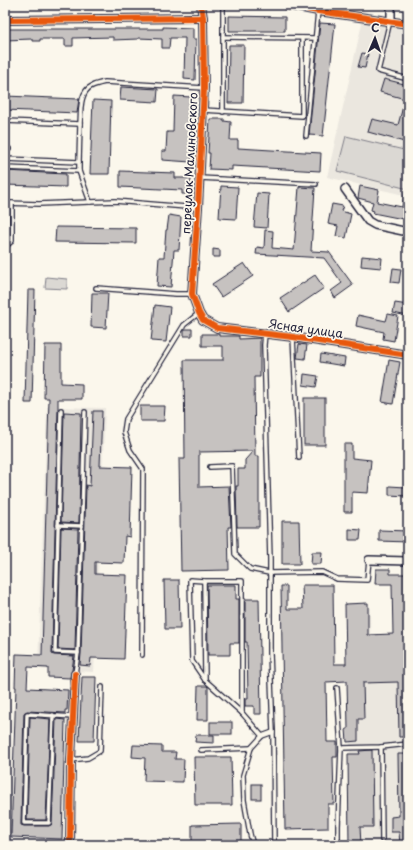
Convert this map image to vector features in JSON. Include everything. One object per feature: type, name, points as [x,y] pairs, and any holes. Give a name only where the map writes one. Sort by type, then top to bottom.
[{"type":"street","name":"переулок Малиновского","points":[[201,5],[203,18],[204,88],[200,178],[192,294],[203,320]]},
{"type":"street","points":[[287,5],[318,11],[391,20],[408,24]]},
{"type":"street","points":[[391,5],[391,20]]},
{"type":"street","points":[[5,20],[203,18]]},
{"type":"street","points":[[345,189],[368,221],[375,225],[408,232]]},
{"type":"street","name":"Ясная улица","points":[[203,320],[217,328],[293,337],[408,355]]},
{"type":"street","points":[[369,560],[408,561]]},
{"type":"street","points":[[70,845],[71,760],[75,674]]},
{"type":"lane","points":[[223,5],[223,112]]},
{"type":"lane","points":[[306,136],[318,11]]},
{"type":"lane","points":[[391,20],[378,71],[408,79]]},
{"type":"lane","points":[[223,37],[316,38]]},
{"type":"lane","points":[[203,110],[302,116],[302,38]]},
{"type":"lane","points":[[90,202],[80,171],[79,162],[82,100],[85,92],[91,86],[105,82],[204,88]]},
{"type":"lane","points":[[5,121],[80,124]]},
{"type":"lane","points":[[5,159],[79,162]]},
{"type":"lane","points":[[5,168],[80,171]]},
{"type":"lane","points":[[200,178],[316,184]]},
{"type":"lane","points":[[5,203],[39,204],[115,201],[198,208]]},
{"type":"lane","points":[[5,247],[12,241],[12,203]]},
{"type":"lane","points":[[96,288],[192,294]]},
{"type":"lane","points":[[142,655],[143,470],[130,450],[124,432],[126,419],[184,325],[199,313]]},
{"type":"lane","points":[[265,334],[274,845]]},
{"type":"lane","points":[[293,337],[300,458]]},
{"type":"lane","points":[[61,410],[55,652],[78,653]]},
{"type":"lane","points":[[75,674],[78,653],[85,412]]},
{"type":"lane","points":[[210,467],[232,466],[235,554],[250,569],[269,573],[322,572],[337,579],[367,580],[369,560]]},
{"type":"lane","points":[[58,525],[82,526]]},
{"type":"lane","points":[[242,713],[242,581],[190,580],[192,660],[205,680],[242,713],[262,736]]},
{"type":"lane","points":[[204,581],[205,680]]},
{"type":"lane","points":[[71,760],[88,758],[100,751],[102,687]]},
{"type":"lane","points":[[338,688],[341,748],[338,845]]},
{"type":"lane","points":[[53,715],[49,823],[24,823],[27,714],[53,715],[73,717]]},
{"type":"lane","points":[[254,845],[250,834],[244,800],[243,775],[251,748],[262,736],[273,732]]},
{"type":"lane","points":[[341,748],[381,747],[408,744]]},
{"type":"lane","points":[[381,747],[382,840]]},
{"type":"lane","points":[[201,750],[251,748]]},
{"type":"shaded area","points":[[363,19],[408,29],[408,196],[327,177]]},
{"type":"shaded area","points":[[346,136],[408,151],[408,189],[337,171]]},
{"type":"shaded area","points":[[46,277],[67,279],[67,289],[45,288]]},
{"type":"shaded area","points":[[47,407],[105,408],[94,672],[38,669]]},
{"type":"shaded area","points":[[348,605],[370,606],[371,673],[398,673],[400,739],[408,739],[408,845],[351,845]]},
{"type":"building","points":[[229,16],[285,17],[285,31],[229,31]]},
{"type":"building","points":[[320,23],[335,24],[323,136],[309,135]]},
{"type":"building","points":[[163,27],[193,28],[193,39],[196,39],[195,80],[184,79],[185,38],[170,38],[169,48],[162,48],[162,39],[138,38],[113,40],[113,37],[73,38],[73,46],[65,46],[65,39],[40,39],[40,41],[32,41],[32,39],[5,40],[5,29],[163,29]]},
{"type":"building","points":[[229,45],[244,45],[243,103],[228,103]]},
{"type":"building","points":[[362,53],[368,54],[365,68],[358,67]]},
{"type":"building","points":[[384,79],[408,85],[408,143],[368,132],[372,119],[398,125],[405,99],[380,92]]},
{"type":"building","points":[[121,87],[158,89],[157,102],[120,100]]},
{"type":"building","points":[[5,96],[79,99],[77,113],[5,110]]},
{"type":"building","points":[[174,96],[191,97],[191,162],[162,160],[162,151],[166,151],[167,132],[173,132]]},
{"type":"building","points":[[93,100],[111,101],[109,174],[90,174]]},
{"type":"building","points":[[210,119],[224,119],[224,121],[231,122],[230,140],[238,140],[238,148],[321,153],[320,171],[232,166],[232,170],[209,169],[210,153],[208,153]]},
{"type":"building","points":[[5,171],[66,174],[66,187],[5,185]]},
{"type":"building","points":[[120,171],[175,173],[175,178],[191,178],[190,194],[182,194],[182,190],[120,187]]},
{"type":"building","points":[[221,186],[238,187],[236,219],[219,218]]},
{"type":"building","points":[[360,186],[379,190],[377,202],[402,207],[405,191],[408,192],[408,220],[373,213],[374,211],[371,210],[373,202],[358,198]]},
{"type":"building","points":[[299,187],[315,188],[311,251],[329,252],[353,285],[335,298],[331,291],[342,283],[324,258],[256,254],[257,247],[264,248],[265,230],[273,231],[272,248],[294,250]]},
{"type":"building","points":[[257,193],[269,194],[267,228],[254,227]]},
{"type":"building","points":[[332,204],[343,206],[341,211],[351,214],[346,238],[336,236],[338,226],[328,224]]},
{"type":"building","points":[[169,215],[181,217],[179,250],[174,250],[171,287],[157,286],[159,257],[164,257],[166,230]]},
{"type":"building","points":[[56,227],[136,228],[136,243],[55,242]]},
{"type":"building","points":[[213,249],[220,250],[220,257],[213,257]]},
{"type":"building","points":[[362,256],[382,258],[381,268],[361,266]]},
{"type":"building","points":[[244,263],[253,276],[221,297],[212,284]]},
{"type":"building","points":[[393,268],[401,269],[399,283],[391,282]]},
{"type":"building","points":[[315,275],[324,288],[289,312],[280,298]]},
{"type":"building","points":[[28,290],[35,290],[32,403],[25,403]]},
{"type":"building","points":[[92,293],[108,293],[106,328],[91,327]]},
{"type":"building","points":[[395,303],[408,305],[408,316],[393,313]]},
{"type":"building","points":[[155,305],[170,307],[166,342],[151,341]]},
{"type":"building","points":[[388,314],[398,316],[394,341],[383,339],[384,332],[356,326],[358,315],[386,321]]},
{"type":"building","points":[[185,329],[192,329],[192,336],[184,336]]},
{"type":"building","points":[[202,334],[239,336],[239,339],[260,338],[260,377],[254,377],[255,456],[259,456],[259,527],[237,527],[236,486],[238,486],[238,469],[245,469],[245,460],[253,451],[199,452],[199,487],[229,486],[231,527],[228,527],[229,570],[181,571],[179,459],[185,459],[184,360],[223,360],[223,346],[202,346]]},
{"type":"building","points":[[299,344],[307,345],[305,359],[297,358]]},
{"type":"building","points":[[45,345],[61,345],[61,383],[82,384],[82,399],[58,399],[52,654],[74,656],[70,678],[48,677],[48,668],[28,667],[27,688],[68,690],[67,710],[65,710],[65,713],[27,711],[24,713],[21,825],[49,826],[52,824],[56,719],[65,720],[62,839],[11,837],[16,654],[42,655],[49,398],[44,398]]},
{"type":"building","points":[[321,354],[345,358],[344,366],[320,362]]},
{"type":"building","points":[[389,360],[400,362],[393,404],[382,402]]},
{"type":"building","points":[[304,374],[318,376],[316,387],[303,385]]},
{"type":"building","points":[[304,398],[325,398],[325,445],[304,445]]},
{"type":"building","points":[[140,406],[165,406],[164,421],[140,421]]},
{"type":"building","points":[[93,411],[102,411],[100,466],[132,467],[130,537],[125,536],[124,563],[95,562],[95,574],[127,575],[124,659],[91,658],[90,666],[80,665],[86,485],[90,486]]},
{"type":"building","points":[[64,412],[81,413],[79,523],[61,522]]},
{"type":"building","points":[[344,444],[352,444],[352,458],[371,460],[368,493],[352,492],[352,512],[344,512]]},
{"type":"building","points":[[389,486],[406,487],[406,496],[389,495]]},
{"type":"building","points":[[282,521],[299,521],[300,564],[282,564]]},
{"type":"building","points":[[61,528],[78,529],[75,650],[58,649]]},
{"type":"building","points":[[349,529],[361,530],[360,540],[349,540]]},
{"type":"building","points":[[379,530],[408,531],[408,542],[379,541]]},
{"type":"building","points":[[312,552],[322,552],[321,564],[311,564]]},
{"type":"building","points":[[376,569],[390,569],[390,574],[406,574],[406,613],[408,613],[408,737],[399,737],[398,682],[363,683],[364,719],[358,719],[358,741],[347,742],[347,681],[326,682],[327,742],[337,742],[337,757],[333,757],[334,804],[328,804],[328,828],[285,829],[281,586],[287,586],[287,609],[303,609],[302,585],[333,585],[334,664],[346,664],[345,604],[368,603],[368,635],[393,634],[392,584],[375,584]]},
{"type":"building","points":[[164,580],[179,580],[180,629],[165,629]]},
{"type":"building","points":[[207,585],[236,585],[236,599],[239,599],[239,643],[230,643],[230,655],[208,655]]},
{"type":"building","points":[[245,599],[259,599],[261,714],[254,714],[254,706],[245,706],[245,699],[248,699],[247,642],[245,642]]},
{"type":"building","points":[[82,677],[96,677],[94,741],[79,741]]},
{"type":"building","points":[[198,686],[208,687],[208,720],[197,720]]},
{"type":"building","points":[[30,717],[50,719],[46,820],[27,820]]},
{"type":"building","points":[[210,722],[232,722],[232,734],[210,734]]},
{"type":"building","points":[[196,735],[214,735],[214,743],[195,742]]},
{"type":"building","points":[[133,745],[162,746],[162,752],[176,752],[175,759],[184,759],[183,782],[144,781],[145,758],[132,757]]},
{"type":"building","points":[[372,750],[373,827],[360,827],[361,845],[349,845],[348,754],[360,754],[359,751]]},
{"type":"building","points":[[398,754],[408,754],[408,845],[400,845],[399,832],[391,832],[391,817],[399,816]]},
{"type":"building","points":[[194,757],[231,757],[232,805],[195,805]]},
{"type":"building","points":[[252,784],[261,784],[261,799],[252,799]]},
{"type":"building","points":[[241,824],[241,845],[192,845],[192,825]]},
{"type":"cycle path","points":[[201,5],[203,18],[204,88],[192,294],[203,320],[217,328],[293,337],[408,355]]},
{"type":"cycle path","points":[[287,5],[408,24]]},
{"type":"cycle path","points":[[5,20],[203,18]]},
{"type":"cycle path","points":[[70,845],[71,760],[75,674]]}]
